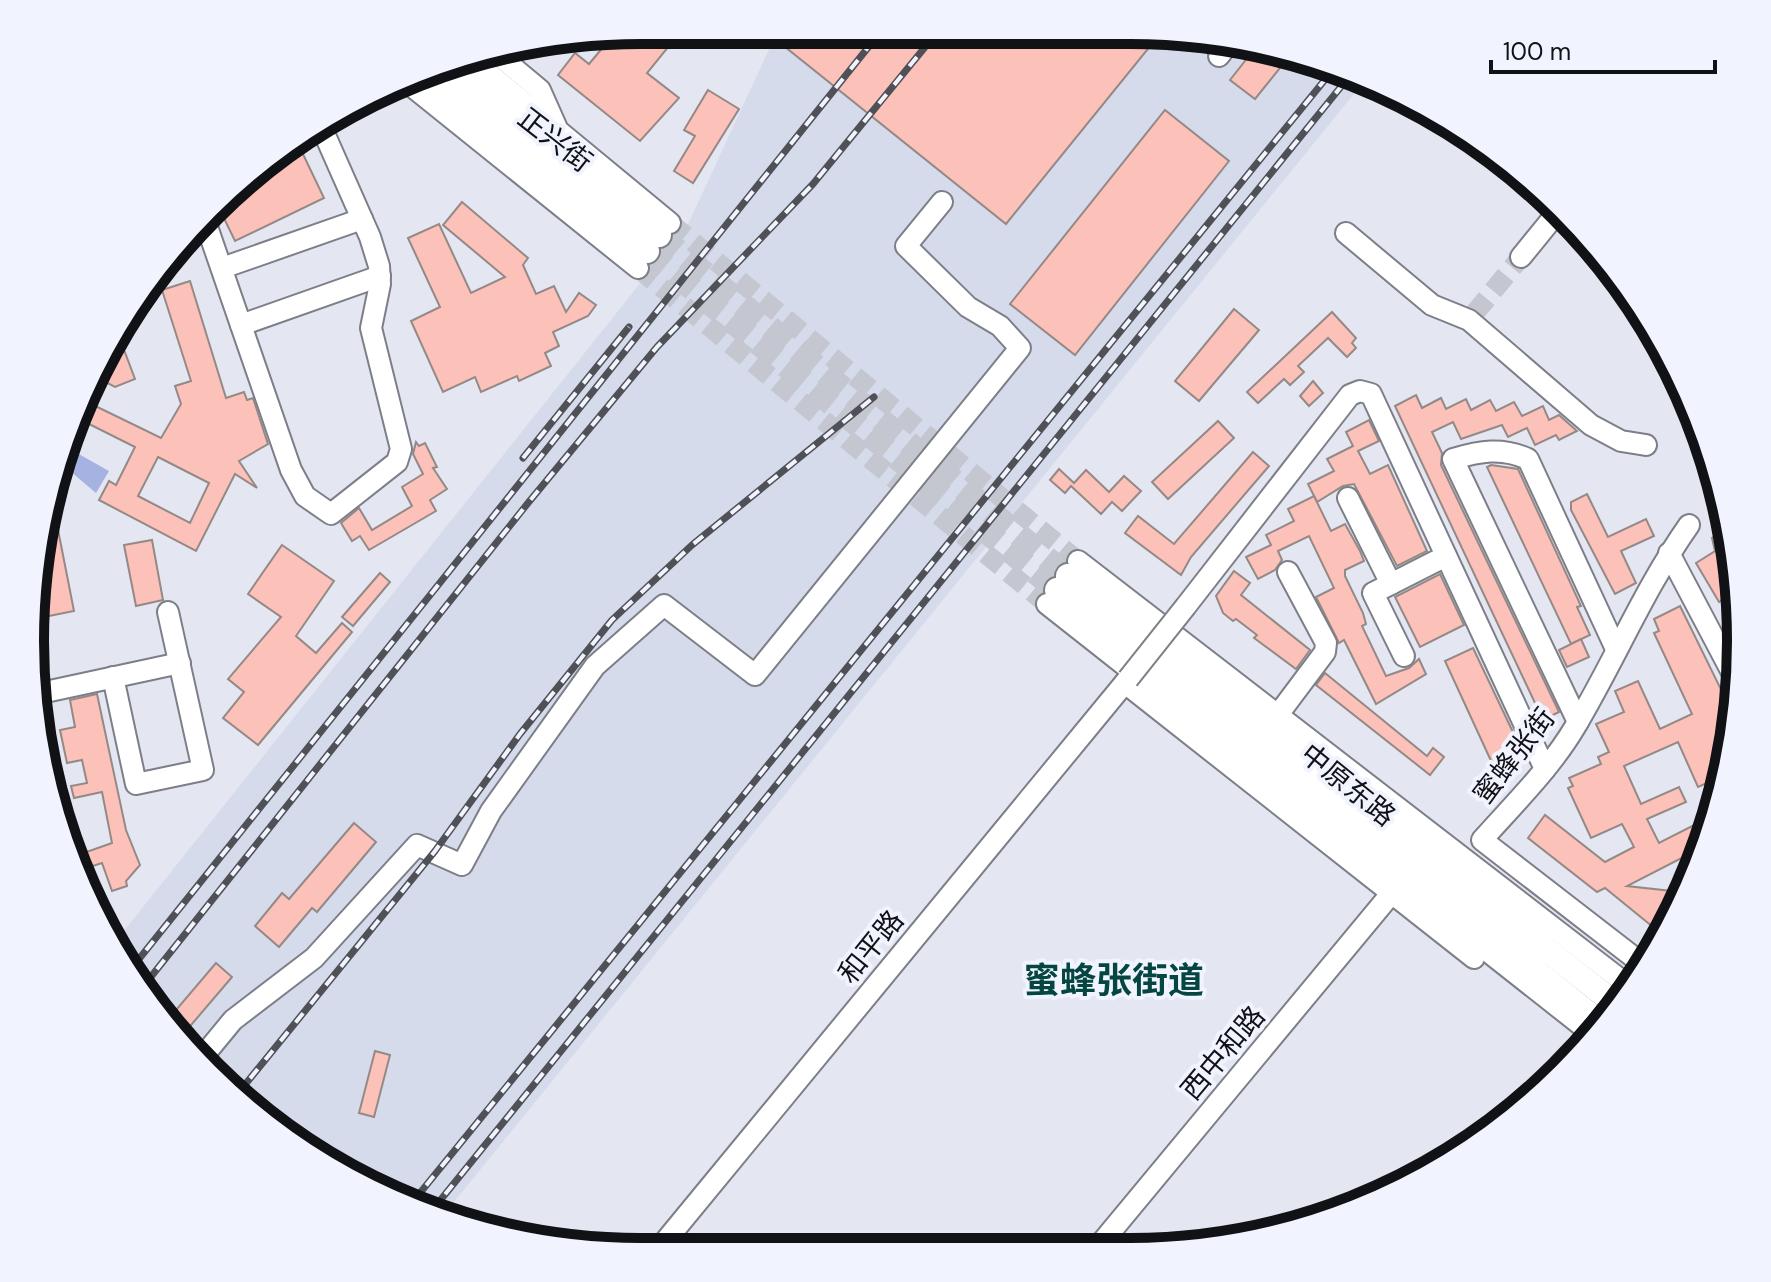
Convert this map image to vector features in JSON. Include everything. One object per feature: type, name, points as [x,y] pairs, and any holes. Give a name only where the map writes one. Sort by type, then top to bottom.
[{"type":"main road","name":"正兴街","points":[[454,74],[653,244]]},
{"type":"main road","name":"正兴街","points":[[434,81],[653,244]]},
{"type":"main road","name":"中原东路","points":[[1062,583],[1608,998]]},
{"type":"main road","name":"中原东路","points":[[1062,583],[1593,1017]]},
{"type":"street","points":[[504,60],[540,90],[557,129]]},
{"type":"street","points":[[480,66],[557,129],[653,244]]},
{"type":"street","points":[[415,88],[653,244]]},
{"type":"street","points":[[208,230],[295,478],[305,496],[331,514],[397,462],[401,449],[371,328],[380,276],[362,219],[325,135]]},
{"type":"street","points":[[207,1051],[233,1020],[314,958],[417,845],[462,865],[491,811],[595,666],[664,605],[755,675],[1020,348],[1000,326],[968,307],[906,246],[942,202]]},
{"type":"street","points":[[222,268],[362,219]]},
{"type":"street","points":[[1521,257],[1552,219]]},
{"type":"street","points":[[1346,233],[1432,305],[1472,317],[1591,425],[1621,441],[1646,445]]},
{"type":"street","points":[[241,325],[380,276]]},
{"type":"street","name":"和平路","points":[[668,1238],[1126,681],[1350,395],[1360,391],[1371,394],[1446,556]]},
{"type":"street","points":[[1578,722],[1453,459],[1481,451],[1511,452],[1528,459],[1616,649]]},
{"type":"street","points":[[1348,498],[1391,584]]},
{"type":"street","name":"蜜蜂张街","points":[[1635,958],[1482,840],[1545,769],[1578,722],[1669,553],[1689,525]]},
{"type":"street","points":[[1669,553],[1726,662]]},
{"type":"street","points":[[1404,656],[1373,593],[1446,556],[1545,769]]},
{"type":"street","points":[[1277,716],[1325,652],[1326,643],[1288,572]]},
{"type":"street","points":[[1062,583],[1277,716],[1621,980]]},
{"type":"street","points":[[1062,583],[1585,1028]]},
{"type":"street","points":[[113,677],[136,784],[203,770],[168,612]]},
{"type":"street","points":[[46,692],[180,663]]},
{"type":"street","points":[[1126,681],[1390,895],[1577,1037]]},
{"type":"street","name":"西中和路","points":[[1105,1238],[1390,895]]},
{"type":"shaded area","points":[[772,44],[1169,45],[1246,55],[1285,64],[1358,89],[450,1206],[413,1193],[342,1158],[247,1090],[192,1035],[145,973],[121,934],[689,222]]},
{"type":"shaded area","points":[[75,452],[109,471],[96,493],[69,470]]},
{"type":"building","points":[[671,44],[647,73],[679,98],[640,141],[558,75],[575,53],[589,64],[605,45]]},
{"type":"building","points":[[781,44],[1151,45],[1006,224]]},
{"type":"building","points":[[1249,56],[1283,64],[1255,99],[1230,80]]},
{"type":"building","points":[[708,90],[739,109],[693,183],[674,171],[695,136],[684,130]]},
{"type":"building","points":[[1165,110],[1229,161],[1075,355],[1010,304]]},
{"type":"building","points":[[302,152],[324,198],[235,241],[223,216]]},
{"type":"building","points":[[462,202],[528,258],[523,265],[536,294],[554,286],[566,312],[579,293],[596,305],[588,316],[553,332],[559,346],[545,353],[551,366],[519,381],[517,376],[481,392],[475,377],[443,392],[411,321],[440,307],[408,238],[439,224],[471,293],[505,277],[443,225]]},
{"type":"building","points":[[190,281],[226,398],[244,392],[247,400],[253,398],[268,444],[239,461],[257,488],[235,474],[196,551],[99,500],[109,481],[116,485],[135,447],[86,422],[93,405],[161,438],[181,404],[175,386],[191,381],[162,290]],"holes":[[[158,457],[209,483],[190,523],[138,496]]]},
{"type":"building","points":[[1234,309],[1259,330],[1199,401],[1175,381]]},
{"type":"building","points":[[1332,312],[1356,338],[1352,343],[1356,348],[1347,357],[1328,338],[1298,366],[1304,372],[1290,385],[1284,379],[1258,403],[1247,392]]},
{"type":"building","points":[[122,345],[135,379],[115,387],[104,381]]},
{"type":"building","points":[[1313,381],[1323,393],[1309,406],[1300,396]]},
{"type":"building","points":[[1416,395],[1422,408],[1441,398],[1446,409],[1466,399],[1471,410],[1490,400],[1496,411],[1514,402],[1522,416],[1543,406],[1549,420],[1559,415],[1577,431],[1559,440],[1556,435],[1535,445],[1527,428],[1508,437],[1502,425],[1461,439],[1453,422],[1432,432],[1442,453],[1441,465],[1559,712],[1543,720],[1395,406]]},
{"type":"building","points":[[1369,420],[1379,441],[1358,451],[1370,474],[1388,465],[1427,551],[1397,566],[1354,484],[1343,486],[1317,502],[1308,484],[1334,471],[1327,459],[1353,446],[1346,432]]},
{"type":"building","points":[[1218,421],[1234,438],[1168,499],[1152,482]]},
{"type":"building","points":[[416,442],[419,446],[425,443],[437,467],[433,468],[447,489],[430,500],[436,511],[369,550],[360,536],[352,541],[341,523],[359,508],[372,530],[412,506],[402,487],[423,474],[413,454]]},
{"type":"building","points":[[1253,452],[1269,466],[1191,557],[1181,575],[1125,533],[1138,516],[1174,544]]},
{"type":"building","points":[[1487,467],[1518,469],[1581,606],[1577,607],[1590,635],[1571,644]]},
{"type":"building","points":[[1059,469],[1074,483],[1086,470],[1109,492],[1124,476],[1141,491],[1122,511],[1112,502],[1101,514],[1071,486],[1065,493],[1050,480]]},
{"type":"building","points":[[1587,494],[1608,537],[1646,519],[1654,536],[1621,551],[1636,583],[1615,594],[1571,510],[1571,502]]},
{"type":"building","points":[[1314,496],[1331,531],[1345,524],[1364,561],[1345,570],[1345,576],[1363,613],[1366,624],[1362,626],[1386,676],[1409,668],[1419,659],[1426,674],[1376,704],[1344,640],[1339,643],[1316,597],[1334,588],[1309,536],[1278,551],[1282,560],[1275,570],[1258,579],[1246,557],[1271,545],[1266,535],[1294,521],[1288,509]]},
{"type":"building","points":[[56,520],[74,611],[45,617]]},
{"type":"building","points":[[1717,534],[1722,563],[1726,598],[1719,602],[1696,563],[1715,551],[1712,538]]},
{"type":"building","points":[[152,540],[163,600],[136,606],[124,545]]},
{"type":"building","points":[[282,545],[334,581],[296,636],[316,653],[342,623],[352,632],[258,745],[223,718],[244,692],[228,679],[281,617],[248,594]]},
{"type":"building","points":[[1234,571],[1250,583],[1241,595],[1310,650],[1296,669],[1254,638],[1257,635],[1223,613],[1216,596]]},
{"type":"building","points":[[380,573],[390,582],[353,626],[342,617]]},
{"type":"building","points":[[1440,574],[1464,625],[1420,647],[1395,597]]},
{"type":"building","points":[[1680,606],[1724,696],[1710,782],[1698,787],[1678,742],[1624,766],[1641,804],[1679,787],[1686,802],[1647,819],[1659,843],[1698,823],[1687,855],[1627,886],[1672,891],[1653,927],[1605,888],[1597,892],[1528,838],[1545,815],[1605,862],[1634,847],[1622,824],[1591,838],[1568,788],[1573,786],[1569,778],[1601,764],[1598,757],[1609,752],[1596,724],[1624,712],[1615,691],[1638,681],[1660,729],[1692,714],[1654,633],[1659,631],[1654,619]]},
{"type":"building","points":[[1581,639],[1589,657],[1567,667],[1559,650]]},
{"type":"building","points":[[1473,648],[1521,749],[1498,779],[1487,770],[1492,763],[1445,661]]},
{"type":"building","points":[[1325,673],[1427,756],[1433,748],[1444,757],[1430,775],[1316,685]]},
{"type":"building","points":[[97,694],[126,830],[140,865],[126,881],[127,886],[112,891],[102,863],[88,867],[83,853],[112,843],[102,792],[74,798],[71,786],[87,783],[82,760],[67,763],[60,730],[75,727],[70,700]]},
{"type":"building","points":[[354,823],[376,842],[317,912],[312,908],[279,947],[255,926],[282,893],[289,899]]},
{"type":"building","points":[[216,963],[232,977],[187,1029],[174,1013]]},
{"type":"building","points":[[375,1051],[390,1055],[374,1117],[359,1113]]},
{"type":"tunnel","points":[[670,223],[1078,561]]},
{"type":"tunnel","points":[[659,235],[1068,576]]},
{"type":"tunnel","points":[[647,251],[1057,590]]},
{"type":"tunnel","points":[[1474,314],[1521,257]]},
{"type":"tunnel","points":[[638,268],[1047,604]]},
{"type":"railway","points":[[137,961],[871,44]]},
{"type":"railway","points":[[149,979],[528,503],[657,347],[813,184],[928,44]]},
{"type":"railway","points":[[418,1195],[1327,78]]},
{"type":"railway","points":[[439,1202],[1343,84]]},
{"type":"railway","points":[[523,458],[629,327]]},
{"type":"railway","points":[[243,1087],[435,851],[520,734],[612,620],[692,545],[874,397]]},
{"type":"district","name":"蜜蜂张街道","points":[[1114,980]]}]
